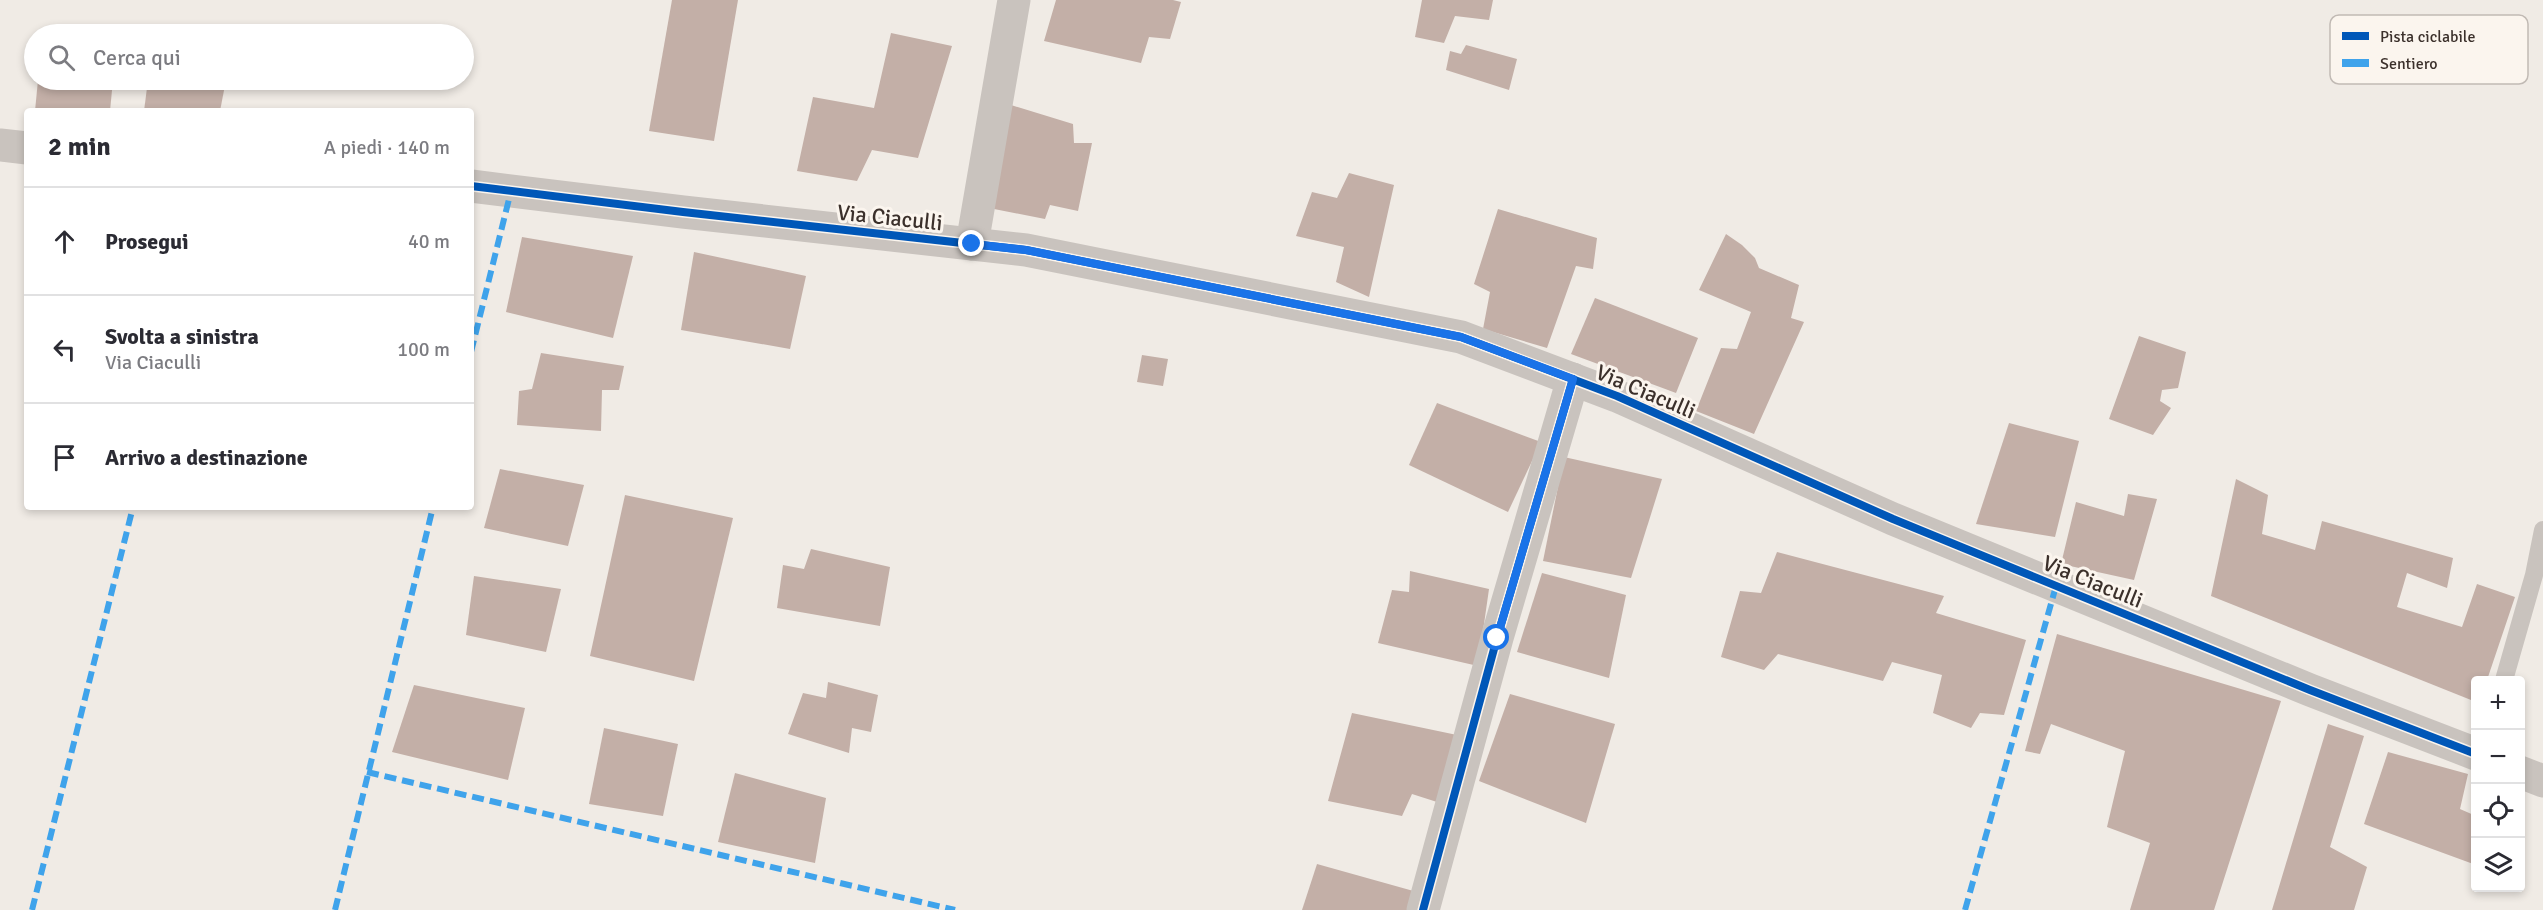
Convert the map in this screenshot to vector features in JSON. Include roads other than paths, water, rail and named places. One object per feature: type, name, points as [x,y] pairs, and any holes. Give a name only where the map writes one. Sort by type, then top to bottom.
[{"type":"street","points":[[972,244],[1014,0]]},
{"type":"street","points":[[0,145],[24,148]]},
{"type":"street","name":"Via Ciaculli","points":[[474,186],[1037,252],[1461,337],[1628,401],[1893,519],[2310,690],[2471,752]]},
{"type":"street","points":[[1423,910],[1497,638],[1573,379]]},
{"type":"street","points":[[2525,774],[2543,780]]},
{"type":"lane","points":[[2505,676],[2534,575],[2543,530]]}]
